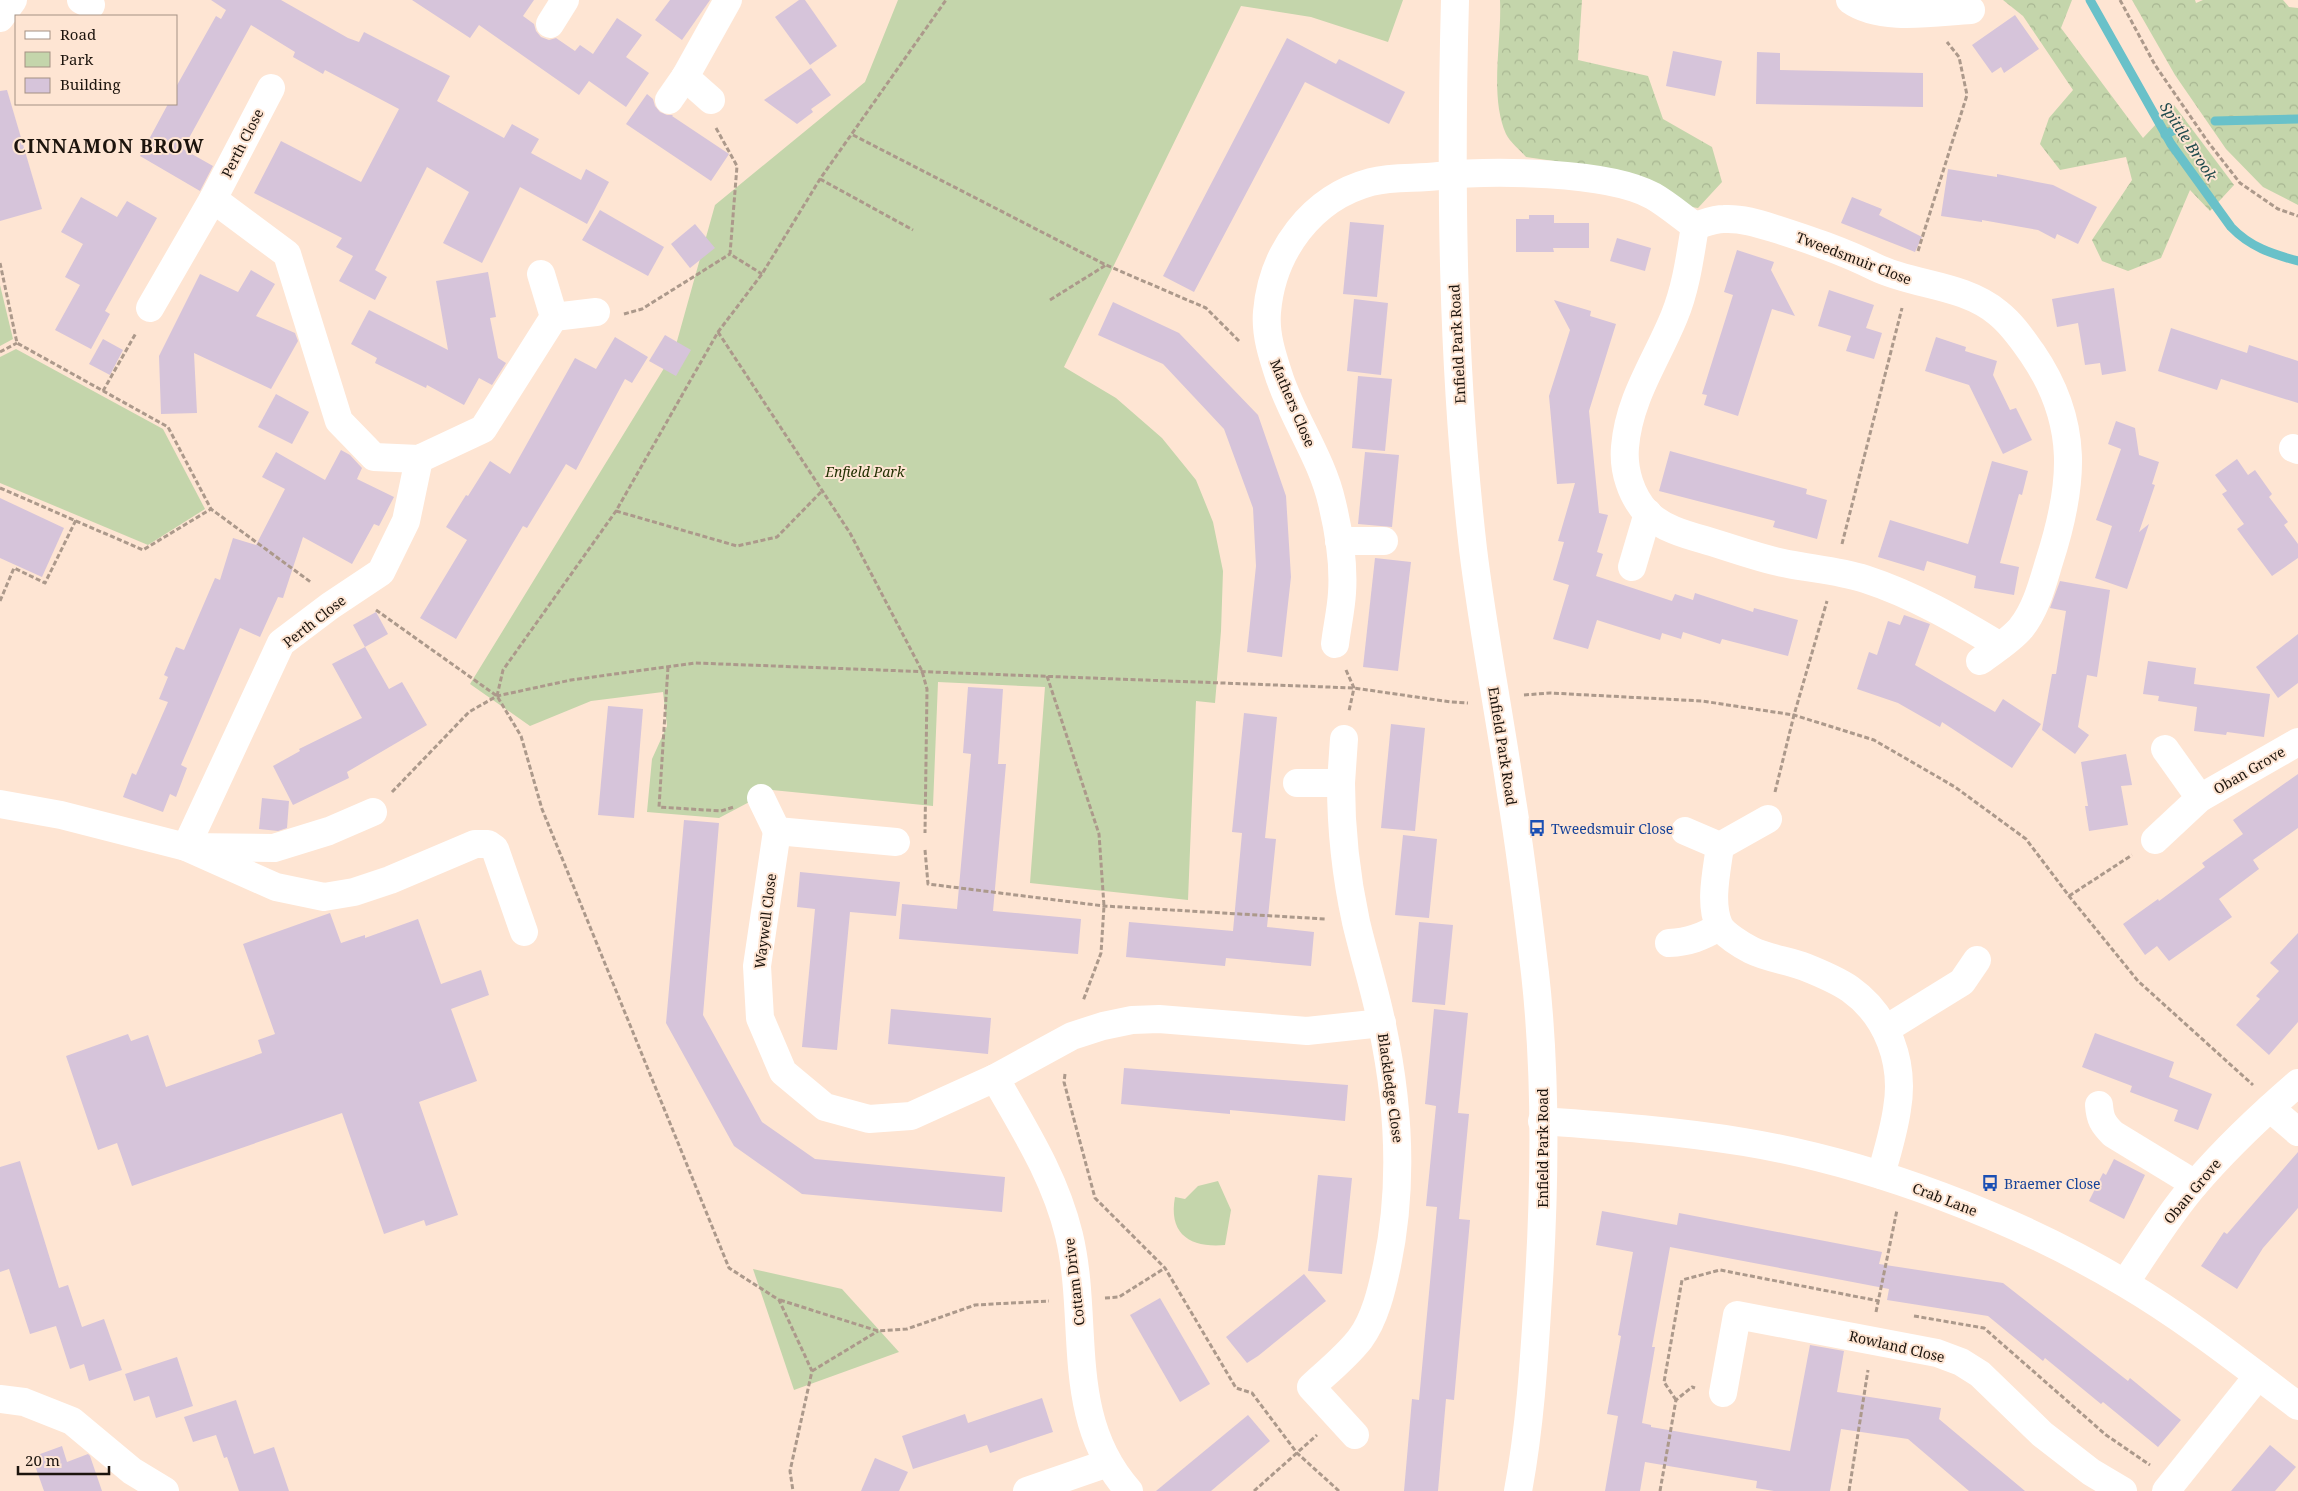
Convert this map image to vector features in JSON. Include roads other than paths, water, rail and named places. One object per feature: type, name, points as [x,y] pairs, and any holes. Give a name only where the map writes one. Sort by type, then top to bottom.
[{"type":"street","points":[[0,18],[13,0]]},
{"type":"street","points":[[550,24],[565,0]]},
{"type":"street","points":[[669,100],[686,77],[728,0]]},
{"type":"street","name":"Enfield Park Road","points":[[1455,0],[1452,175],[1455,319],[1460,409],[1473,550],[1527,903],[1541,1050],[1543,1187],[1537,1317],[1528,1425],[1518,1491]]},
{"type":"street","points":[[1850,0],[1860,7],[1873,11],[1925,12],[1972,10]]},
{"type":"street","points":[[686,77],[711,100]]},
{"type":"street","name":"Perth Close","points":[[150,308],[213,199],[271,88]]},
{"type":"street","points":[[1452,175],[1511,174],[1608,181],[1631,187],[1653,196],[1695,226]]},
{"type":"street","name":"Mathers Close","points":[[1335,644],[1342,592],[1339,541],[1332,501],[1318,461],[1281,382],[1269,346],[1267,314],[1271,289],[1278,264],[1289,242],[1305,221],[1325,204],[1347,191],[1369,183],[1395,177],[1429,178],[1452,175]]},
{"type":"street","points":[[213,199],[287,254],[338,421],[374,457],[419,459],[483,429],[554,317],[541,274]]},
{"type":"street","name":"Tweedsmuir Close","points":[[1725,218],[1754,223],[1834,248],[1909,280],[1965,294],[1983,302],[1999,313],[2013,328],[2039,363],[2064,417],[2069,474],[2053,550],[2031,612],[2020,628],[1990,653],[1933,606],[1902,592],[1835,571],[1768,559],[1683,533],[1664,524],[1648,513],[1637,499],[1629,483],[1625,448],[1627,428],[1633,404],[1681,299],[1686,281],[1695,226],[1725,218]]},
{"type":"street","points":[[554,317],[596,312]]},
{"type":"street","name":"Perth Close","points":[[186,847],[282,643],[337,601],[381,572],[406,521],[419,459]]},
{"type":"street","points":[[1632,567],[1648,513]]},
{"type":"street","points":[[1339,541],[1384,541]]},
{"type":"street","name":"Blackledge Close","points":[[1344,739],[1341,783],[1343,849],[1356,920],[1382,1023],[1396,1109],[1399,1151],[1394,1222],[1384,1280],[1371,1318],[1360,1339],[1311,1387],[1346,1426]]},
{"type":"street","name":"Oban Grove","points":[[2155,840],[2200,798],[2298,742]]},
{"type":"street","name":"Oban Grove","points":[[2165,750],[2200,798]]},
{"type":"street","points":[[1297,783],[1341,783]]},
{"type":"street","points":[[761,798],[777,831],[896,842]]},
{"type":"street","points":[[0,804],[61,815],[186,847],[276,887],[324,897],[354,892],[390,880],[475,844],[488,844],[495,849],[524,932]]},
{"type":"street","points":[[186,847],[274,848],[329,831],[373,812]]},
{"type":"street","points":[[1720,846],[1768,820]]},
{"type":"street","name":"Waywell Close","points":[[777,831],[757,966],[760,1018],[783,1072],[825,1106],[869,1119],[911,1116],[996,1078]]},
{"type":"street","points":[[1686,831],[1720,846]]},
{"type":"street","points":[[1720,846],[1715,906],[1719,927],[1739,944],[1763,956],[1803,966],[1850,989],[1870,1008],[1886,1028],[1895,1053],[1899,1080],[1898,1108],[1881,1175]]},
{"type":"street","points":[[1669,943],[1687,942],[1702,937],[1719,927]]},
{"type":"street","points":[[1886,1028],[1962,982],[1977,960]]},
{"type":"street","name":"Blackledge Close","points":[[996,1078],[1072,1036],[1103,1026],[1159,1019],[1308,1031],[1382,1023]]},
{"type":"street","name":"Cottam Drive","points":[[996,1078],[1041,1158],[1060,1199],[1069,1237],[1078,1301],[1084,1396],[1093,1431],[1108,1464],[1129,1491]]},
{"type":"street","name":"Oban Grove","points":[[2125,1283],[2164,1225],[2195,1184],[2272,1106],[2298,1083]]},
{"type":"street","points":[[2099,1105],[2103,1124],[2113,1134],[2195,1184]]},
{"type":"street","points":[[2272,1106],[2298,1132]]},
{"type":"street","name":"Crab Lane","points":[[1542,1122],[1684,1133],[1745,1142],[1793,1151],[1881,1175],[2024,1230],[2077,1256],[2125,1283],[2196,1329],[2298,1406]]},
{"type":"street","name":"Rowland Close","points":[[1723,1393],[1737,1315],[1936,1353],[1961,1362],[1980,1374],[2042,1434],[2091,1472],[2123,1491]]},
{"type":"street","points":[[2166,1491],[2258,1376]]},
{"type":"street","points":[[0,1399],[24,1402],[72,1421],[132,1471],[165,1491]]},
{"type":"street","points":[[1028,1491],[1108,1464]]},
{"type":"waterway","name":"Spittle Brook","points":[[2090,0],[2171,144],[2231,227],[2254,245],[2279,256],[2298,261]]},
{"type":"waterway","points":[[2215,121],[2298,119]]},
{"type":"waterway","points":[[2165,135],[2180,127]]},
{"type":"place","name":"Tweedsmuir Close","points":[[1537,828]]},
{"type":"place","name":"Braemer Close","points":[[1990,1183]]},
{"type":"district","name":"CINNAMON BROW","points":[[109,146]]},
{"type":"park label","name":"Enfield Park","points":[[865,471]]}]
